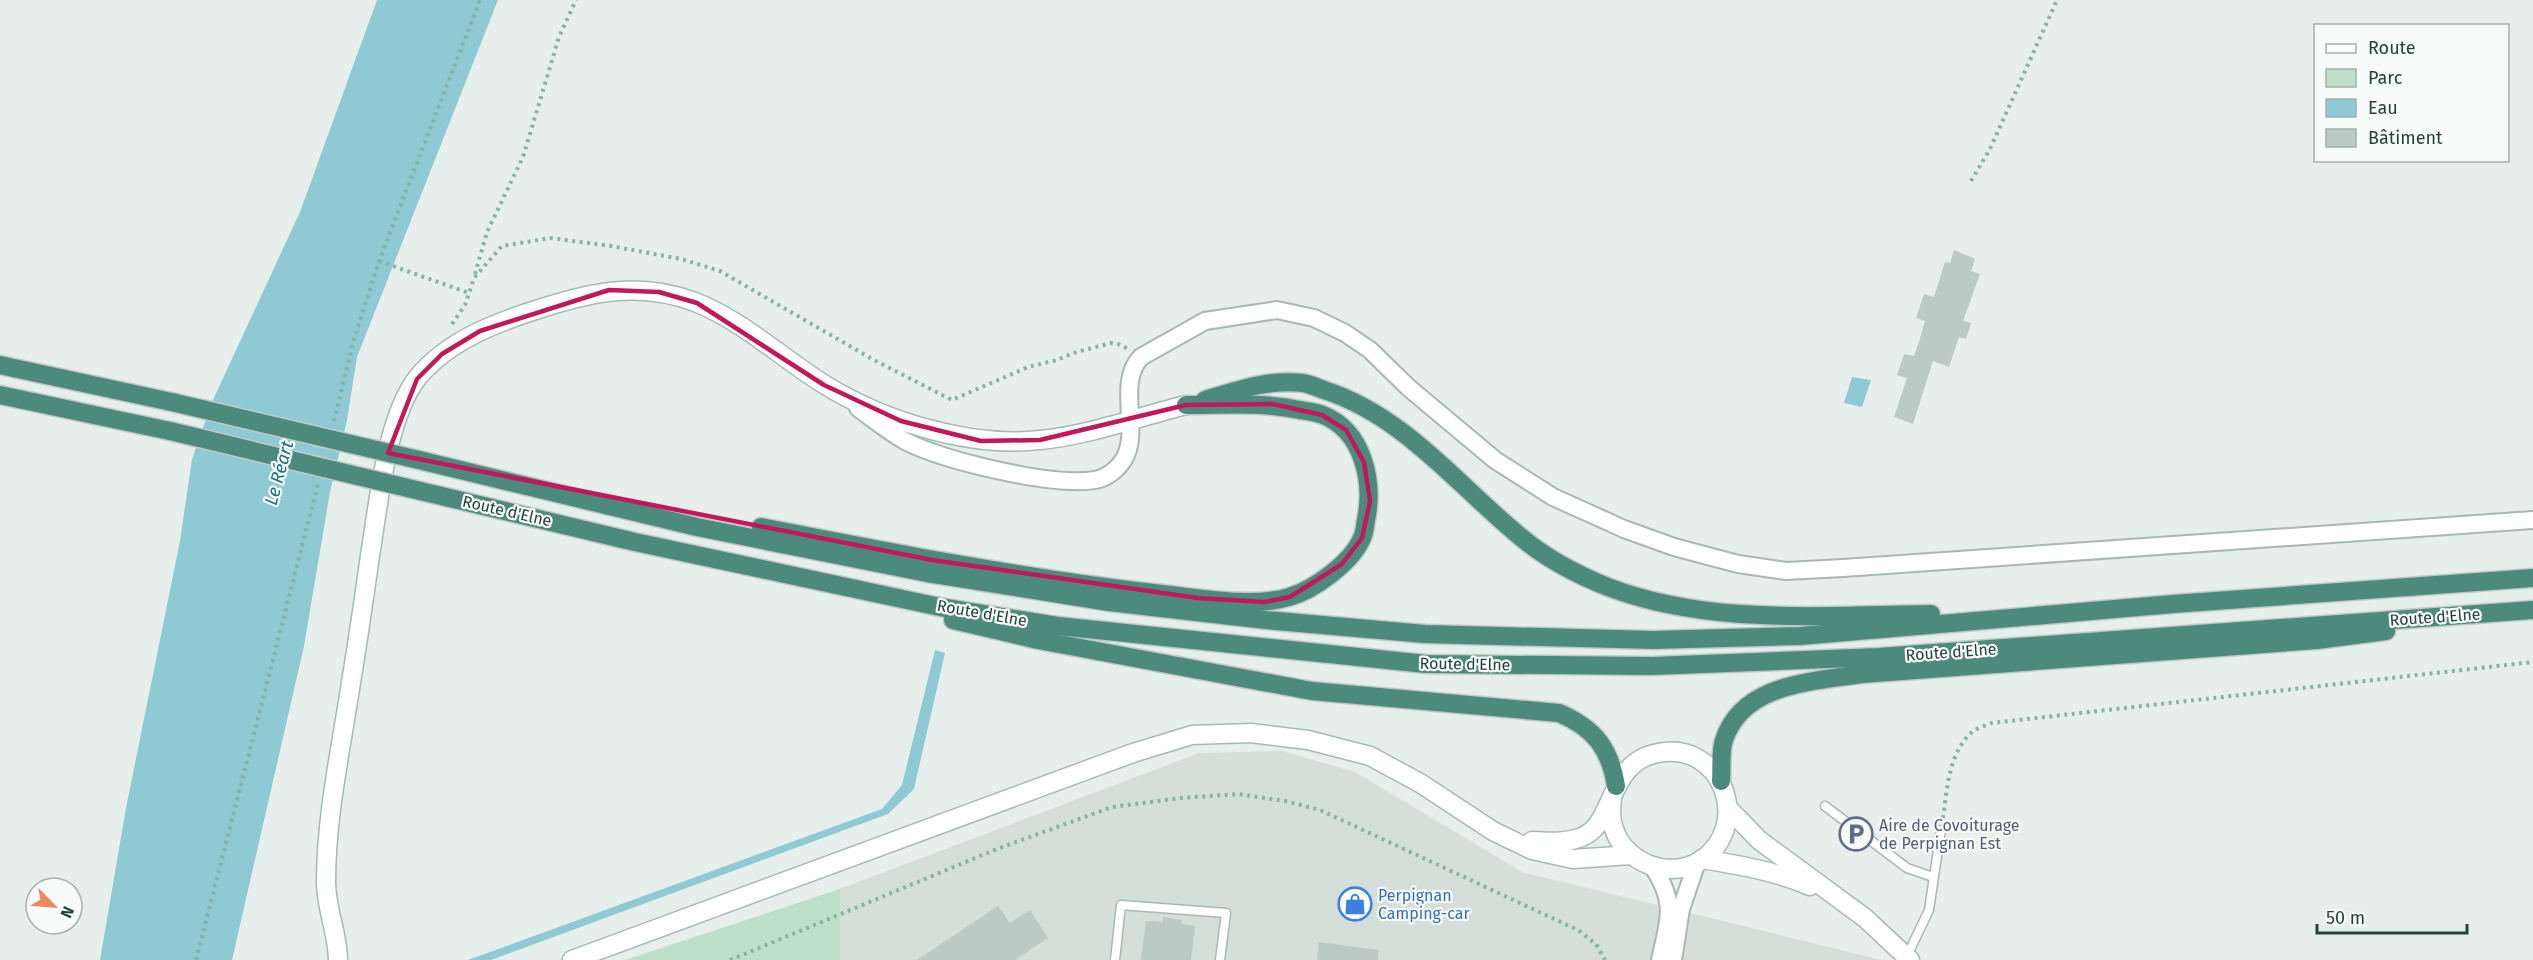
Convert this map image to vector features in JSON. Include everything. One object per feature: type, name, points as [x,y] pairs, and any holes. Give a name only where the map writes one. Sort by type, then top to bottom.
[{"type":"highway","points":[[0,365],[176,403],[424,461],[932,560],[1088,585],[1264,602],[1290,597],[1320,582],[1342,564],[1362,538],[1370,501],[1364,462],[1346,430],[1322,414],[1273,404],[1186,405]]},
{"type":"highway","points":[[1186,405],[1257,384],[1304,383],[1343,396],[1394,424],[1522,539],[1552,560],[1610,588],[1650,600],[1719,614],[2076,612]]},
{"type":"highway","name":"Route d'Elne","points":[[0,396],[170,431],[731,563],[940,607],[1058,626],[1426,664],[1652,666],[1867,658],[2533,611]]},
{"type":"highway","name":"Route d'Elne","points":[[424,461],[697,527],[927,573],[1109,602],[1266,620],[1425,634],[1653,640],[1800,636],[2076,612],[2533,578]]},
{"type":"highway","points":[[731,563],[880,603],[1038,640],[1312,691],[1559,713],[1588,728],[1602,743],[1613,771],[1614,792]]},
{"type":"highway","points":[[1721,781],[1724,742],[1732,720],[1756,698],[1787,687],[1862,674],[2317,640],[2533,611]]},
{"type":"main road","points":[[340,958],[327,898],[332,812],[383,469],[400,412],[417,379],[442,354],[480,331],[564,301],[609,290],[659,292],[697,303],[729,320],[824,385],[870,409],[901,421],[981,441],[1040,440],[1107,426],[1186,405]]},
{"type":"main road","points":[[572,960],[1133,753],[1192,735],[1251,733],[1308,740],[1370,756],[1420,783],[1493,831],[1532,850],[1573,859],[1631,855]]},
{"type":"main road","points":[[1493,831],[1526,841],[1557,843],[1584,836],[1601,819],[1626,771],[1640,759],[1658,753],[1676,752],[1694,756],[1709,766],[1721,781],[1728,808],[1726,828],[1716,845],[1700,861]]},
{"type":"main road","points":[[1614,792],[1611,813],[1614,829],[1621,843],[1631,855],[1653,867],[1668,869],[1700,861],[1744,865],[1791,878],[1839,898]]},
{"type":"main road","points":[[1728,808],[1759,840],[1865,918],[1908,958]]},
{"type":"street","points":[[824,385],[907,442],[967,463],[1048,479],[1097,480],[1116,470],[1125,458],[1129,445],[1130,384],[1136,362],[1141,357],[1205,321],[1277,310],[1314,318],[1345,333],[1370,350],[1409,388],[1496,460],[1553,497],[1624,529],[1674,547],[1738,564],[1786,571],[2533,520]]},
{"type":"street","points":[[1673,960],[1681,909],[1700,861]]},
{"type":"street","points":[[1653,867],[1665,885],[1671,909],[1660,960]]},
{"type":"lane","points":[[1825,806],[1907,868],[1933,877]]},
{"type":"lane","points":[[1908,958],[1929,910],[1941,830]]},
{"type":"lane","points":[[1115,960],[1121,905],[1226,913],[1220,960]]},
{"type":"path","points":[[447,329],[455,322],[470,293],[487,232],[523,157],[559,37],[576,0]]},
{"type":"path","points":[[1971,181],[1990,149],[2056,0]]},
{"type":"path","points":[[474,278],[502,246],[550,238],[681,260],[720,271],[872,359],[952,400],[1028,367],[1111,343],[1118,344],[1141,357]]},
{"type":"path","points":[[379,261],[470,293]]},
{"type":"path","points":[[1941,830],[1949,776],[1959,749],[1974,730],[1992,723],[2533,662]]},
{"type":"path","points":[[730,960],[997,849],[1112,807],[1181,798],[1238,794],[1285,801],[1320,810],[1349,823],[1578,930],[1596,944],[1605,960]]},
{"type":"highlighted area","points":[[609,290],[659,292],[697,303],[824,385],[901,421],[981,441],[1040,440],[1186,405],[1273,404],[1322,415],[1346,430],[1364,462],[1370,501],[1362,538],[1342,564],[1290,597],[1264,602],[1198,598],[932,560],[388,453],[417,379],[442,354],[480,331]]},
{"type":"shaded area","points":[[1282,751],[1355,772],[1522,872],[1882,960],[652,960],[1199,753]]},
{"type":"green space","points":[[840,889],[840,960],[625,960]]},
{"type":"water","name":"Le Réart","points":[[377,0],[498,0],[357,357],[347,420],[330,492],[304,646],[232,960],[100,960],[126,808],[180,541],[192,459],[212,402],[300,212]]},
{"type":"water","points":[[1852,377],[1871,380],[1862,407],[1844,403]]},
{"type":"water","points":[[935,650],[945,653],[914,789],[888,814],[491,960],[468,960],[882,809],[902,785]]},
{"type":"building","points":[[1954,250],[1975,259],[1971,271],[1980,274],[1963,321],[1971,323],[1966,339],[1959,337],[1949,367],[1933,361],[1913,424],[1894,417],[1907,378],[1897,375],[1904,354],[1914,356],[1919,342],[1925,321],[1916,318],[1924,294],[1934,297],[1945,262],[1950,263]]},
{"type":"building","points":[[998,906],[1010,923],[1030,910],[1048,938],[1015,960],[917,960]]},
{"type":"building","points":[[1163,917],[1182,920],[1181,924],[1195,926],[1191,960],[1141,960],[1146,921],[1163,922]]},
{"type":"building","points":[[1319,942],[1378,950],[1378,960],[1317,960]]},
{"type":"place","name":"Aire de Covoiturage de Perpignan Est","points":[[1856,834]]},
{"type":"place","name":"Perpignan Camping-car","points":[[1355,904]]}]
